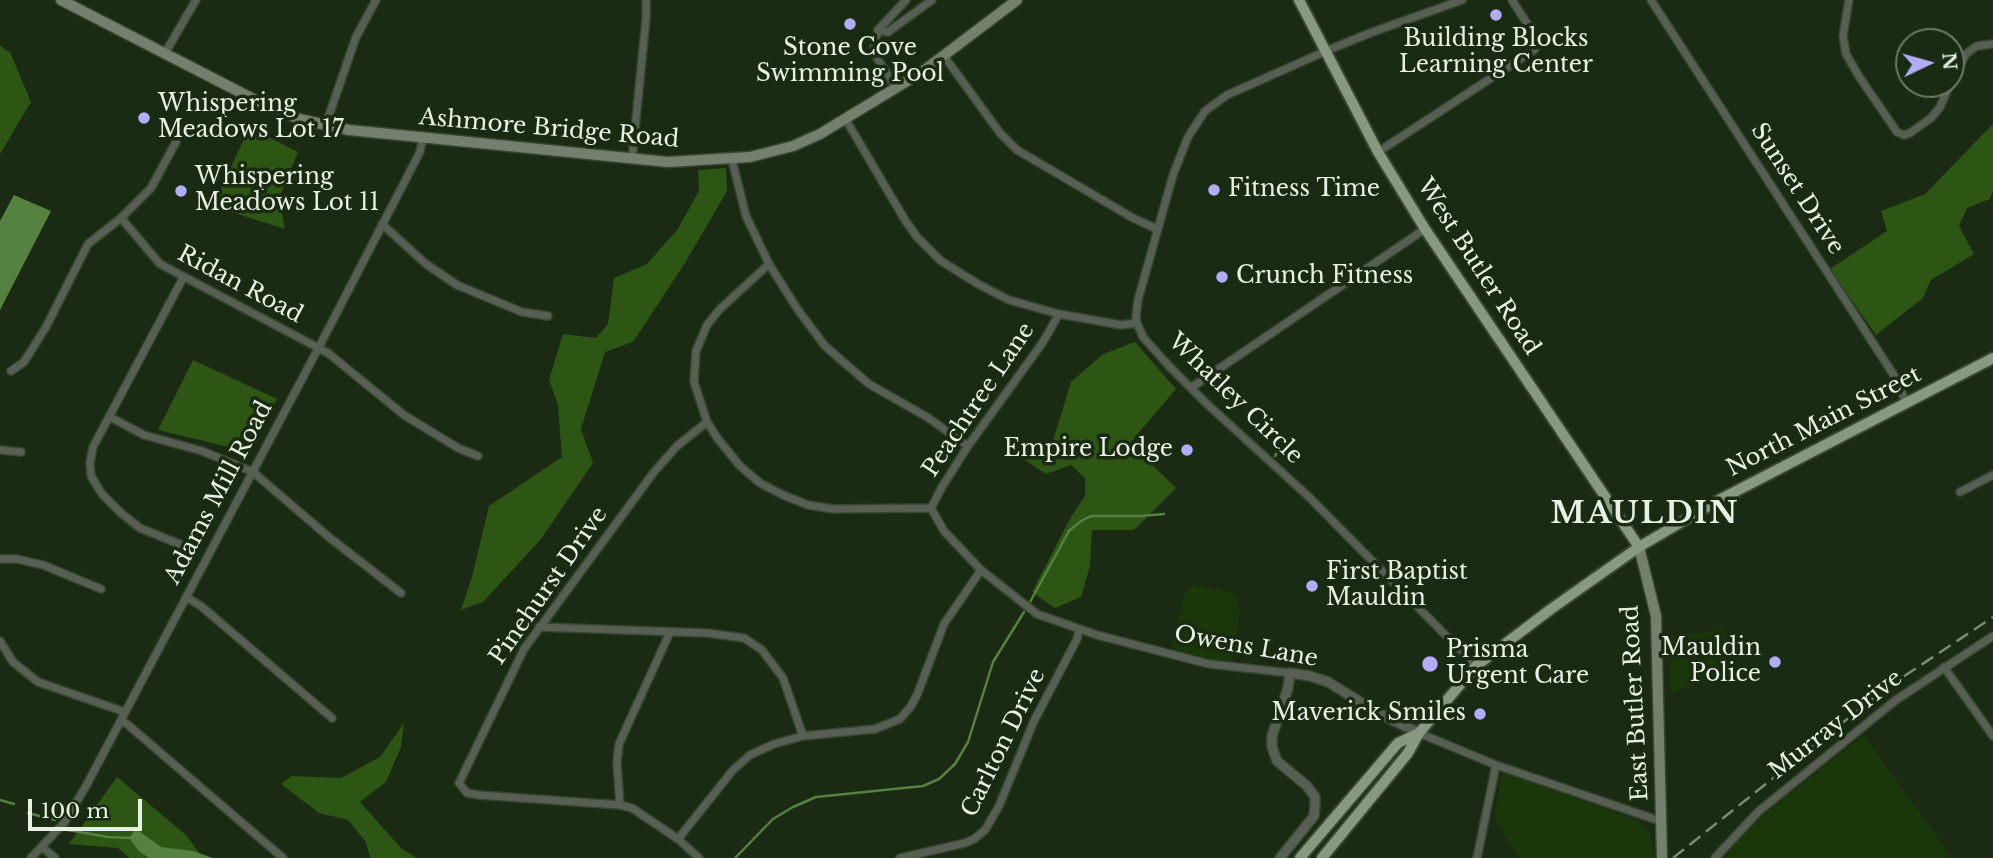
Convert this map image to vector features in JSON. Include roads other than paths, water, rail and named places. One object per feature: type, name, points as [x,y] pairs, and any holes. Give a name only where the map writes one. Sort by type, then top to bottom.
[{"type":"main road","name":"Ashmore Bridge Road","points":[[61,0],[299,120],[349,130],[668,162],[732,160],[793,146],[846,120],[896,88],[944,56],[1017,0]]},
{"type":"main road","name":"West Butler Road","points":[[1299,0],[1378,152],[1425,229],[1639,547]]},
{"type":"main road","name":"North Main Street","points":[[1419,733],[1476,666],[1639,547],[1750,482],[1993,358]]},
{"type":"main road","name":"East Butler Road","points":[[1639,547],[1656,616],[1662,858]]},
{"type":"main road","points":[[1300,858],[1398,743],[1419,733]]},
{"type":"main road","points":[[1322,858],[1408,753],[1419,733]]},
{"type":"street","points":[[165,54],[196,0]]},
{"type":"street","points":[[326,124],[356,37],[376,0]]},
{"type":"street","points":[[632,159],[646,0]]},
{"type":"street","points":[[896,88],[877,58],[874,47],[878,30],[906,0]]},
{"type":"street","points":[[878,30],[888,32],[932,0]]},
{"type":"street","points":[[846,120],[905,220],[931,252],[953,269],[1009,300],[1059,314],[1121,325],[1137,323],[1138,300],[1157,229],[1183,148],[1194,125],[1205,111],[1227,95],[1326,51],[1462,0]]},
{"type":"street","points":[[1378,152],[1534,50],[1536,40],[1512,0]]},
{"type":"street","name":"Sunset Drive","points":[[1651,0],[1895,377],[1906,402]]},
{"type":"street","points":[[1849,0],[1843,36],[1846,54],[1897,132],[1904,135],[1910,133],[1931,118],[1944,98]]},
{"type":"street","points":[[1965,56],[1977,46],[1993,44]]},
{"type":"street","points":[[944,56],[1000,133],[1017,150],[1133,218],[1157,229]]},
{"type":"street","name":"Adams Mill Road","points":[[32,858],[71,814],[121,722],[319,348],[420,152],[423,136]]},
{"type":"street","points":[[11,371],[24,362],[46,327],[88,244],[121,218],[151,188],[176,142]]},
{"type":"street","points":[[732,160],[746,216],[769,264],[810,327],[842,363],[869,384],[927,417],[968,446]]},
{"type":"street","name":"Ridan Road","points":[[121,218],[160,264],[319,348],[404,415],[458,448],[478,456]]},
{"type":"street","points":[[382,224],[426,264],[457,285],[522,312],[548,316]]},
{"type":"street","points":[[1192,387],[1425,229]]},
{"type":"street","points":[[769,264],[719,310],[698,343],[693,366],[694,382],[707,422],[730,456],[748,473],[772,490],[797,501],[833,509],[931,508]]},
{"type":"street","points":[[183,278],[93,447],[91,476],[111,503],[140,528],[188,548]]},
{"type":"street","name":"Peachtree Lane","points":[[931,508],[968,446],[1043,342],[1059,314]]},
{"type":"street","name":"Whatley Circle","points":[[1137,323],[1153,348],[1207,404],[1316,504],[1476,666]]},
{"type":"street","points":[[110,417],[144,435],[202,451],[253,472],[340,546],[401,593]]},
{"type":"street","name":"Pinehurst Drive","points":[[699,858],[678,839],[637,811],[620,805],[479,796],[467,793],[460,787],[460,776],[513,668],[539,627],[654,472],[677,446],[707,422]]},
{"type":"street","points":[[0,450],[20,452]]},
{"type":"street","points":[[1960,492],[1993,475]]},
{"type":"street","name":"Owens Lane","points":[[931,508],[950,538],[981,570],[1037,614],[1079,630],[1209,664],[1310,676],[1328,682],[1419,733],[1496,765],[1660,821]]},
{"type":"street","points":[[0,559],[18,559],[43,565],[101,589]]},
{"type":"street","points":[[678,839],[742,761],[762,750],[803,736],[875,729],[900,719],[917,695],[944,624],[981,570]]},
{"type":"street","points":[[186,597],[201,606],[332,718]]},
{"type":"street","points":[[539,627],[734,635],[754,643],[770,659],[782,678],[803,736]]},
{"type":"street","name":"Carlton Drive","points":[[900,858],[965,843],[985,830],[999,806],[1034,721],[1077,639],[1079,630]]},
{"type":"street","points":[[620,805],[617,762],[619,744],[670,632]]},
{"type":"street","name":"Murray Drive","points":[[1716,858],[1740,829],[1778,795],[1896,700],[1993,636]]},
{"type":"street","points":[[0,640],[13,662],[31,678],[125,712]]},
{"type":"street","points":[[1944,667],[1993,736]]},
{"type":"street","points":[[1280,858],[1314,816],[1315,804],[1315,797],[1307,786],[1277,761],[1272,747],[1272,736],[1288,688],[1290,673]]},
{"type":"street","points":[[121,722],[127,724],[283,858]]},
{"type":"street","points":[[1477,858],[1496,765]]},
{"type":"street","points":[[42,847],[55,858]]},
{"type":"waterway","points":[[1275,456],[1281,446]]},
{"type":"waterway","points":[[1030,602],[1069,531],[1081,521],[1091,516],[1164,514]]},
{"type":"waterway","points":[[735,858],[773,819],[816,797],[923,786],[939,779],[955,764],[968,742],[993,662],[1024,612]]},
{"type":"waterway","points":[[0,800],[14,804]]},
{"type":"waterway","points":[[28,813],[55,820]]},
{"type":"waterway","points":[[68,830],[129,838]]},
{"type":"railway","points":[[1673,858],[1885,689],[1993,617]]},
{"type":"place","name":"Building Blocks Learning Center","points":[[1496,15]]},
{"type":"place","name":"Stone Cove Swimming Pool","points":[[850,24]]},
{"type":"place","name":"Whispering Meadows Lot 17","points":[[144,118]]},
{"type":"place","name":"Fitness Time","points":[[1214,190]]},
{"type":"place","name":"Whispering Meadows Lot 11","points":[[181,191]]},
{"type":"place","name":"Crunch Fitness","points":[[1222,277]]},
{"type":"place","name":"Empire Lodge","points":[[1187,450]]},
{"type":"place","name":"First Baptist Mauldin","points":[[1312,586]]},
{"type":"place","name":"Mauldin Police","points":[[1775,662]]},
{"type":"place","name":"Prisma Urgent Care","points":[[1430,664]]},
{"type":"place","name":"Maverick Smiles","points":[[1480,714]]},
{"type":"district","name":"MAULDIN","points":[[1645,515]]}]
